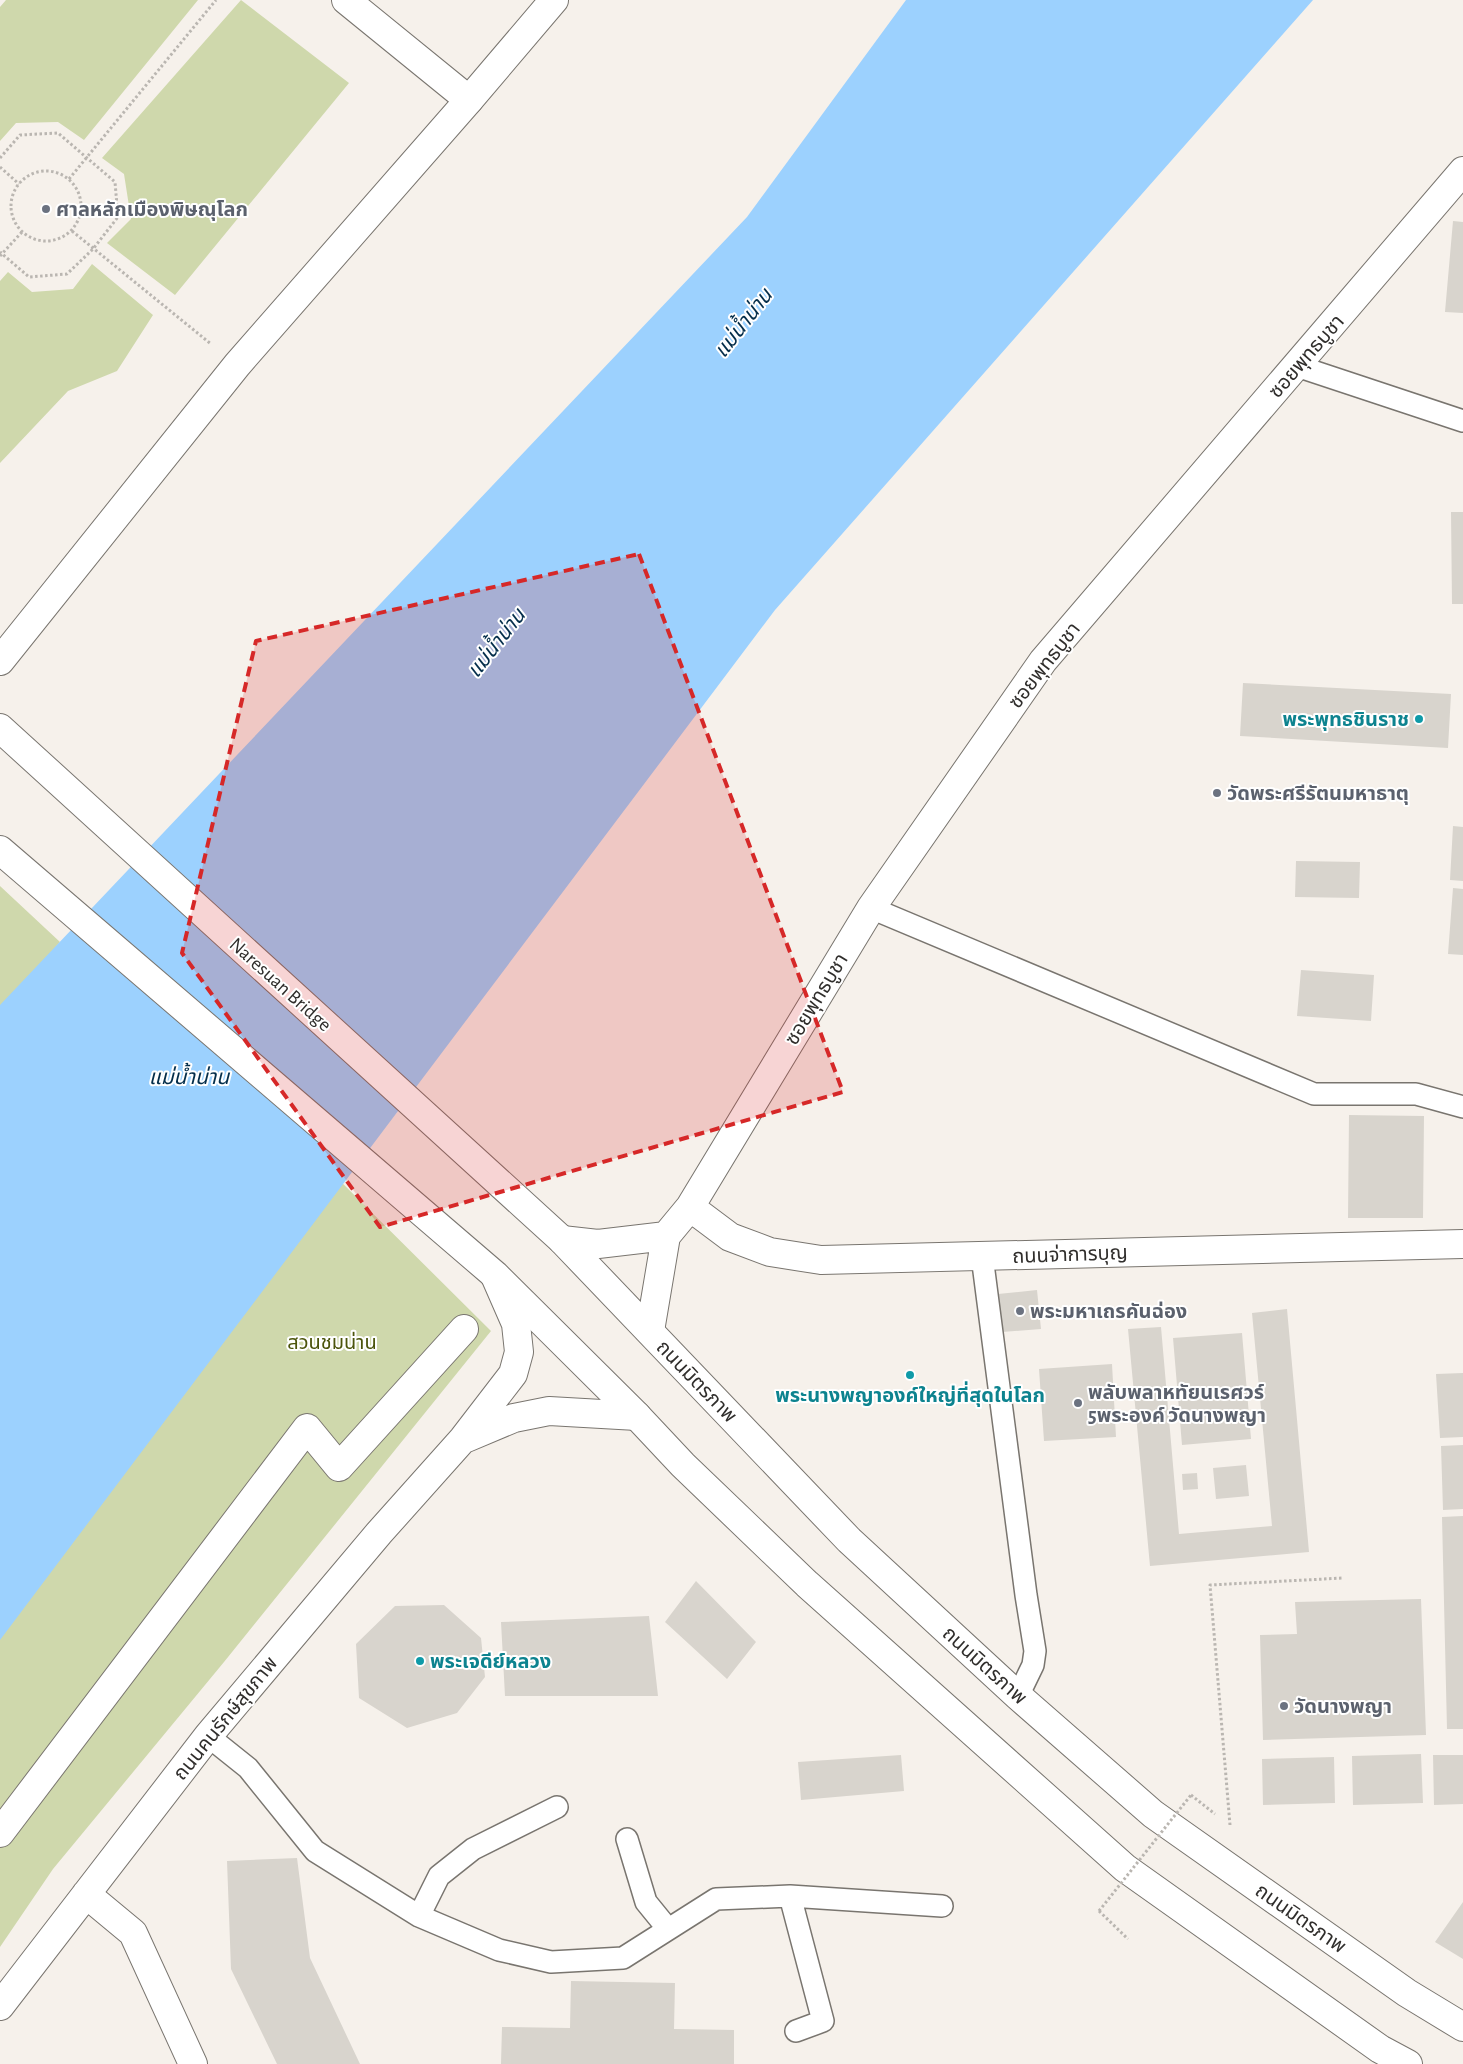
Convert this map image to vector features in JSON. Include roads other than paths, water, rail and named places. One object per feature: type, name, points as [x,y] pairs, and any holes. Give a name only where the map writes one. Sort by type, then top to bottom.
[{"type":"street","points":[[346,0],[469,100]]},
{"type":"street","points":[[0,661],[237,365],[554,0]]},
{"type":"street","name":"ซอยพุทธบูชา","points":[[666,1236],[690,1207],[871,908],[1043,661],[1297,366],[1451,201],[1463,171]]},
{"type":"street","name":"Naresuan Bridge","points":[[0,728],[562,1240]]},
{"type":"street","points":[[0,850],[516,1294],[683,1465],[807,1584],[1125,1868],[1380,2049],[1408,2064]]},
{"type":"street","name":"ถนนจ่าการบุญ","points":[[690,1207],[730,1237],[770,1252],[821,1260],[1463,1244]]},
{"type":"street","points":[[562,1240],[598,1244],[666,1236],[650,1332]]},
{"type":"street","name":"ถนนมิตรภาพ","points":[[562,1240],[849,1540],[1018,1696],[1153,1814],[1407,1994],[1463,2027]]},
{"type":"street","name":"ถนนคนรักษ์สุขภาพ","points":[[0,2006],[208,1736],[379,1533],[463,1439],[513,1374],[519,1352],[516,1324],[495,1275]]},
{"type":"street","points":[[0,1833],[307,1428],[339,1467],[464,1329]]},
{"type":"street","name":"ถนนคนรักษ์สุขภาพ","points":[[463,1439],[514,1418],[549,1411],[637,1416]]},
{"type":"street","points":[[86,1894],[133,1933],[194,2064]]},
{"type":"lane","points":[[1297,366],[1463,421]]},
{"type":"lane","points":[[871,908],[1314,1094],[1416,1094],[1463,1107]]},
{"type":"lane","points":[[982,1256],[1035,1651],[1033,1665],[1018,1696]]},
{"type":"lane","points":[[208,1736],[248,1768],[315,1851],[419,1916],[499,1950],[551,1962],[623,1958],[716,1899],[790,1896],[942,1906]]},
{"type":"lane","points":[[419,1916],[440,1876],[473,1849],[558,1807]]},
{"type":"lane","points":[[627,1839],[646,1902],[668,1929]]},
{"type":"lane","points":[[790,1896],[822,2021],[796,2032]]},
{"type":"water","name":"แม่น้ำน่าน","points":[[906,0],[1313,0],[775,610],[0,1640],[0,1005],[747,217]]},
{"type":"place","name":"ศาลหลักเมืองพิษณุโลก","points":[[46,209]]},
{"type":"place","name":"พระพุทธชินราช","points":[[1419,719]]},
{"type":"place","name":"วัดพระศรีรัตนมหาธาตุ","points":[[1217,793]]},
{"type":"place","name":"พระมหาเถรคันฉ่อง","points":[[1020,1311]]},
{"type":"place","name":"พระนางพญาองค์ใหญ่ที่สุดในโลก","points":[[910,1375]]},
{"type":"place","name":"พลับพลาหทัยนเรศวร์ 5พระองค์ วัดนางพญา","points":[[1078,1403]]},
{"type":"place","name":"พระเจดีย์หลวง","points":[[420,1661]]},
{"type":"place","name":"วัดนางพญา","points":[[1284,1706]]},
{"type":"park label","name":"สวนชมน่าน","points":[[332,1342]]}]
